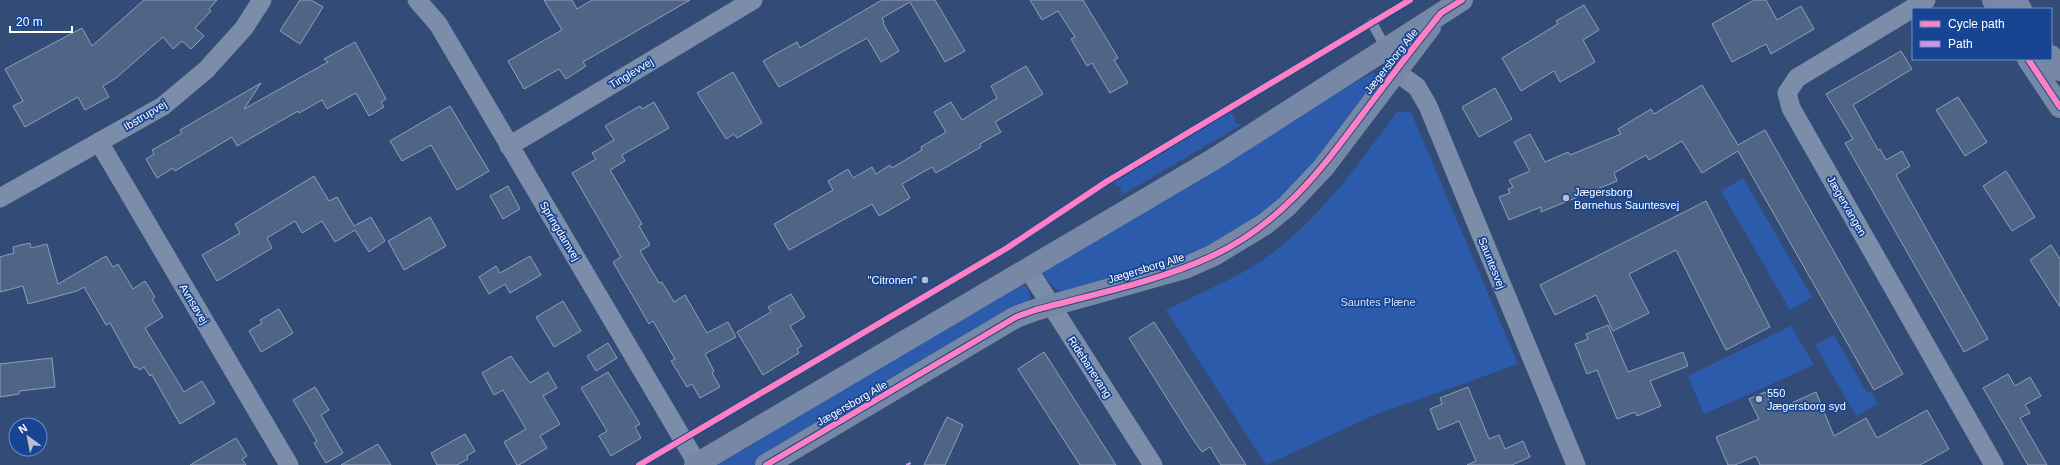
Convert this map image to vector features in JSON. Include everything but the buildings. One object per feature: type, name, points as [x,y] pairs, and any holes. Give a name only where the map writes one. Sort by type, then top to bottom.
[{"type":"street","name":"Ibstrupvej","points":[[0,198],[162,106],[206,70],[244,28],[262,0]]},
{"type":"street","name":"Springdamvej","points":[[417,0],[438,24],[696,465]]},
{"type":"street","name":"Tinglevvej","points":[[509,146],[753,0]]},
{"type":"street","name":"Jægersborg Alle","points":[[696,465],[1214,159],[1462,0]]},
{"type":"street","name":"Jægervangen","points":[[1913,8],[1926,0]]},
{"type":"street","name":"Jægervangen","points":[[1912,8],[1797,78],[1787,93],[1792,108],[1994,465]]},
{"type":"street","name":"Jægersborg Alle","points":[[766,465],[1016,317],[1184,268],[1214,255],[1265,224],[1287,206],[1323,168],[1440,13]]},
{"type":"street","points":[[1386,48],[1395,71]]},
{"type":"street","points":[[2052,58],[2060,70]]},
{"type":"street","points":[[2029,60],[2060,107]]},
{"type":"street","name":"Sauntesvej","points":[[1395,71],[1417,87],[1425,99],[1576,465]]},
{"type":"street","name":"Avnsøvej","points":[[99,142],[289,465]]},
{"type":"street","name":"Ridebanevang","points":[[1028,269],[1050,306],[1153,465]]},
{"type":"lane","points":[[1372,23],[1386,48]]},
{"type":"green space","points":[[1373,72],[1378,76],[1378,79],[1286,198],[1198,254],[1066,293],[1053,287],[1047,281],[1043,273],[1043,268]]},
{"type":"green space","points":[[1232,111],[1236,123],[1241,125],[1122,195],[1120,187],[1113,183]]},
{"type":"green space","name":"Sauntes Plæne","points":[[1397,112],[1411,112],[1518,364],[1372,416],[1266,465],[1166,310],[1250,268],[1263,260],[1293,236],[1341,186]]},
{"type":"green space","points":[[1743,178],[1812,297],[1790,310],[1721,191]]},
{"type":"green space","points":[[1022,284],[1029,292],[1030,298],[1028,303],[754,465],[715,465]]},
{"type":"green space","points":[[1791,326],[1814,365],[1704,414],[1688,376]]},
{"type":"green space","points":[[1834,335],[1867,393],[1871,391],[1878,404],[1856,416],[1815,345]]},
{"type":"cycle path","points":[[639,465],[1007,248],[1106,182],[1410,0]]},
{"type":"cycle path","points":[[766,465],[1016,317],[1035,310],[1125,287],[1169,273],[1212,256],[1237,243],[1260,227],[1300,192],[1335,151],[1441,13],[1462,0]]},
{"type":"cycle path","points":[[2029,60],[2060,107]]},
{"type":"place","name":"Jægersborg Børnehus Sauntesvej","points":[[1566,198]]},
{"type":"place","name":"\"Citronen\"","points":[[925,280]]},
{"type":"place","name":"550 Jægersborg syd","points":[[1759,399]]}]
